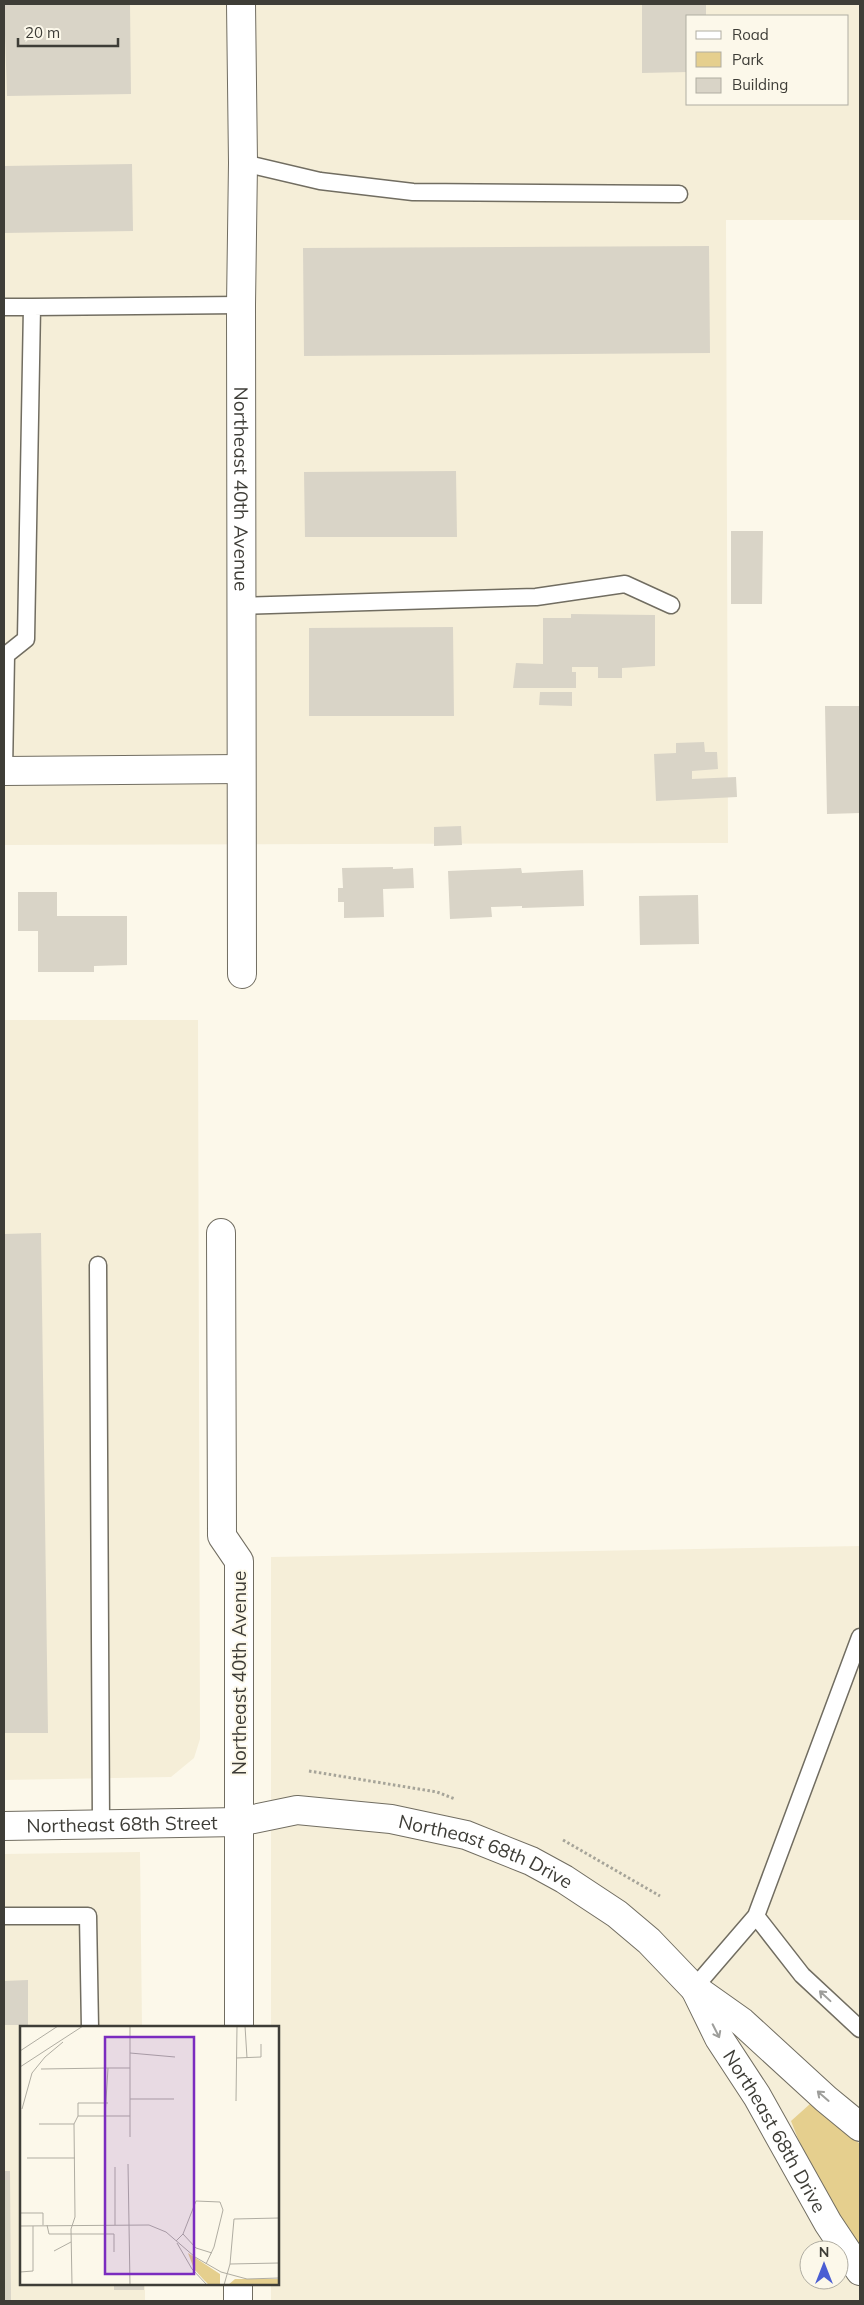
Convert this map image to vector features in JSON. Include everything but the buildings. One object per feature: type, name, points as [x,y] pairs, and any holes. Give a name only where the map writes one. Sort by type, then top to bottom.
[{"type":"street","name":"Northeast 40th Avenue","points":[[241,4],[243,163],[241,305],[242,974]]},
{"type":"street","points":[[4,771],[241,769]]},
{"type":"street","name":"Northeast 40th Avenue","points":[[221,1233],[222,1536],[239,1561],[239,2026]]},
{"type":"street","name":"Northeast 68th Drive","points":[[239,1822],[297,1810],[343,1813],[431,1826],[482,1841],[531,1861],[596,1898],[649,1941],[694,1988],[742,2022],[860,2127]]},
{"type":"street","name":"Northeast 68th Street","points":[[4,1826],[239,1822]]},
{"type":"street","name":"Northeast 68th Drive","points":[[694,1988],[719,2038],[757,2096],[828,2223],[860,2271]]},
{"type":"street","points":[[238,2285],[238,2301]]},
{"type":"lane","points":[[243,163],[320,181],[413,192],[679,194]]},
{"type":"lane","points":[[4,307],[241,305]]},
{"type":"lane","points":[[26,639],[32,307]]},
{"type":"lane","points":[[241,606],[536,597],[625,584],[671,605]]},
{"type":"lane","points":[[4,639],[26,639]]},
{"type":"lane","points":[[4,771],[6,655],[26,639]]},
{"type":"lane","points":[[98,1265],[101,1824]]},
{"type":"lane","points":[[694,1988],[756,1916],[860,1637]]},
{"type":"lane","points":[[4,1916],[88,1916],[90,2026]]},
{"type":"lane","points":[[756,1916],[802,1975],[860,2029]]},
{"type":"shaded area","points":[[4,4],[860,4],[860,220],[726,220],[728,843],[4,845]]},
{"type":"shaded area","points":[[4,1020],[198,1020],[200,1739],[194,1758],[171,1777],[4,1780]]},
{"type":"shaded area","points":[[860,1546],[860,2301],[271,2301],[271,2285],[279,2285],[279,2026],[271,2026],[271,1557]]},
{"type":"shaded area","points":[[140,1852],[142,2026],[20,2026],[20,2285],[145,2285],[145,2301],[4,2301],[4,1854]]},
{"type":"green space","points":[[810,2104],[860,2144],[860,2250],[822,2188],[805,2155],[791,2121]]}]
